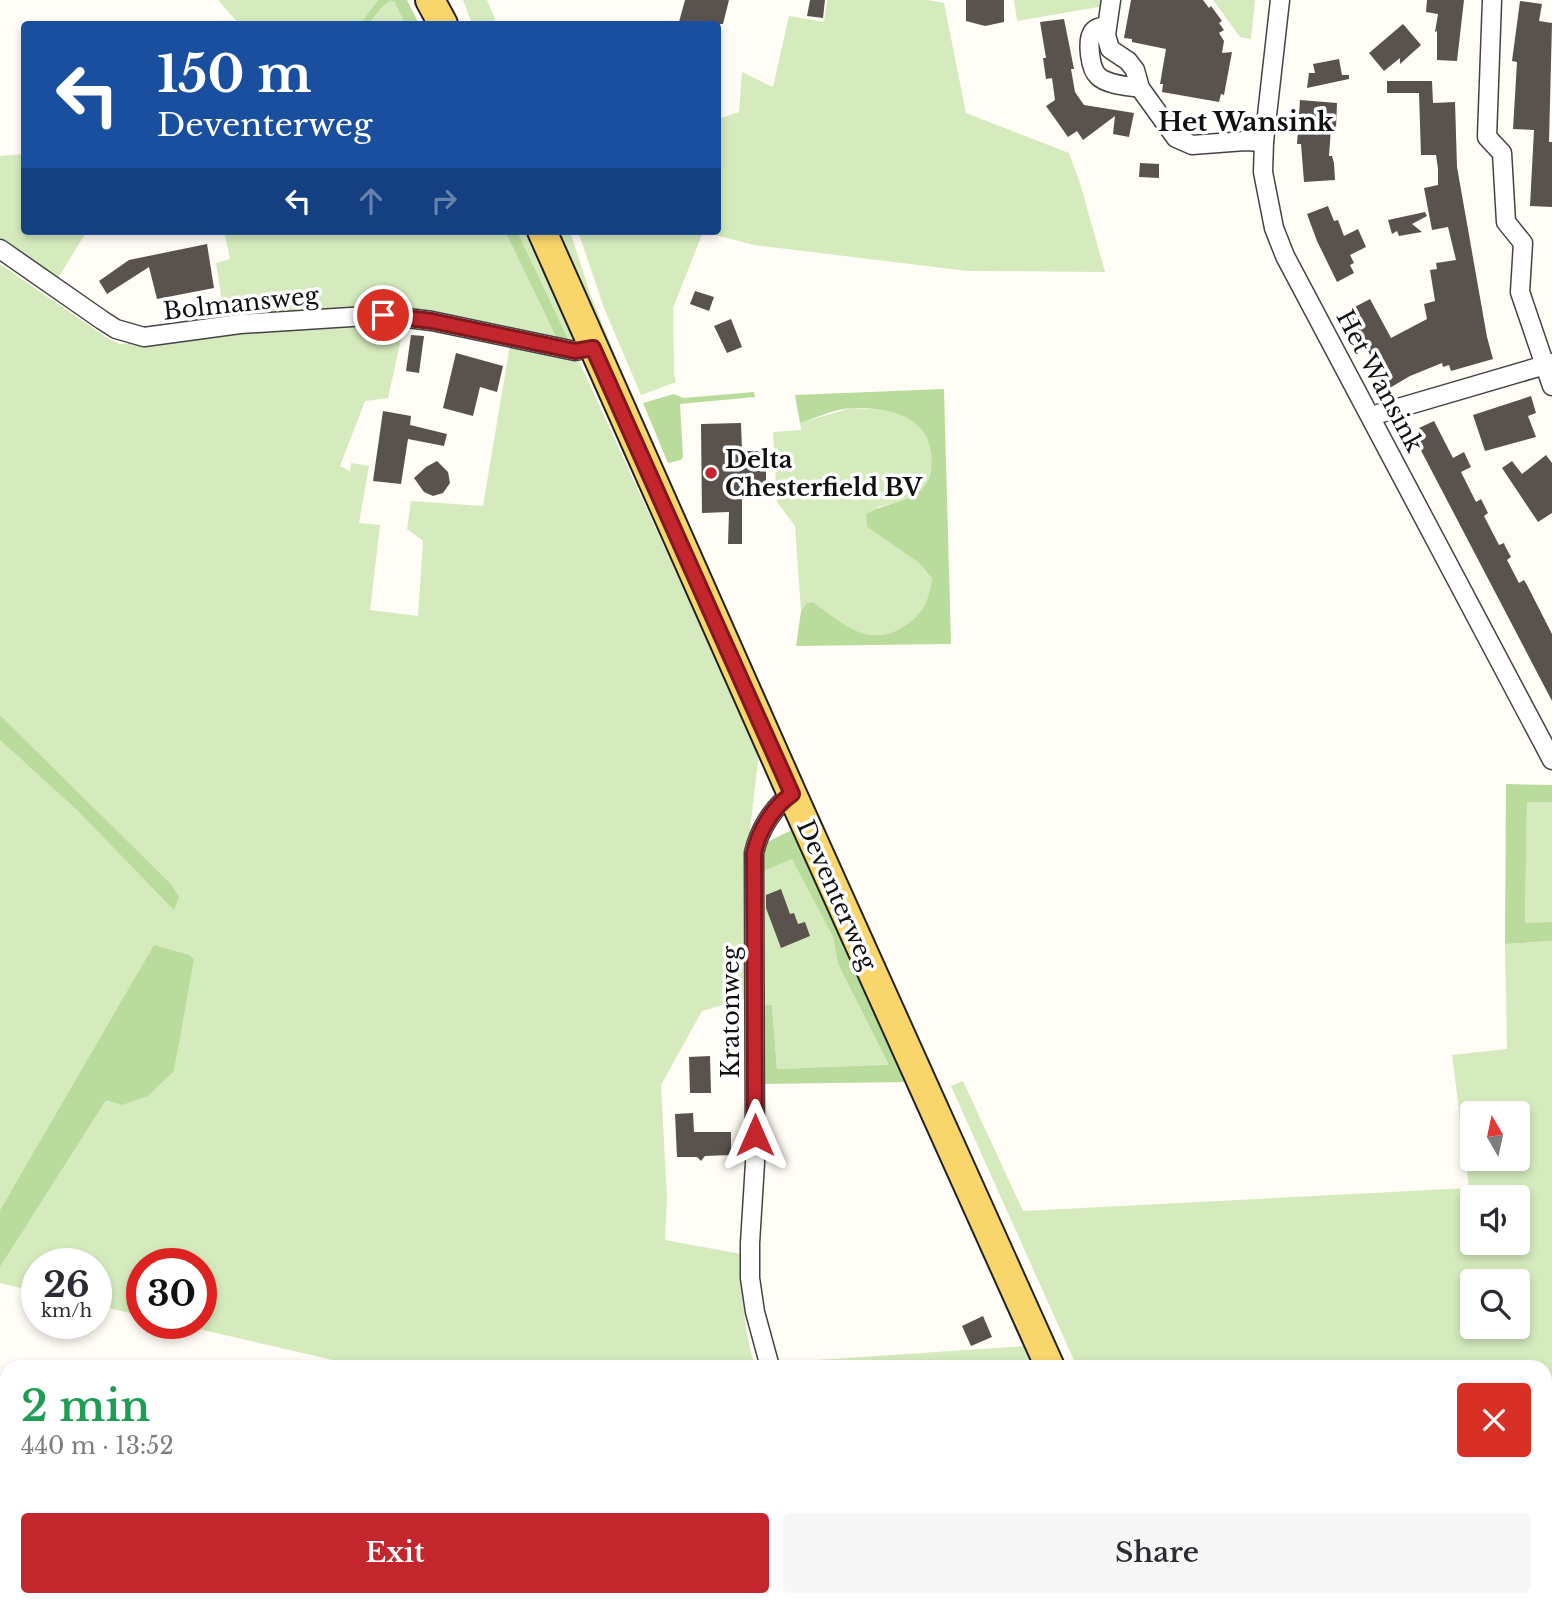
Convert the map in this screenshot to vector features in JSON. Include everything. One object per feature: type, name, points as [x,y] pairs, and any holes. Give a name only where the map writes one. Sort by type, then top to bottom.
[{"type":"main road","points":[[429,0],[441,21]]},
{"type":"main road","points":[[449,0],[459,21]]},
{"type":"main road","name":"Deventerweg","points":[[544,235],[1047,1360]]},
{"type":"street","points":[[1111,0],[1106,26],[1110,49],[1128,61],[1135,71],[1140,88],[1172,134],[1181,142],[1201,145],[1237,141],[1264,142]]},
{"type":"street","name":"Het Wansink","points":[[1280,0],[1264,142],[1264,172],[1278,237],[1285,256],[1552,760]]},
{"type":"street","points":[[1492,0],[1487,137],[1502,153],[1506,222],[1522,243],[1520,292],[1548,364],[1552,386]]},
{"type":"street","points":[[1106,26],[1094,30],[1091,35],[1094,71],[1101,79],[1140,88]]},
{"type":"street","name":"Bolmansweg","points":[[0,249],[102,320],[116,328],[144,337],[240,324],[383,315],[432,321],[575,351],[593,348]]},
{"type":"street","points":[[1371,416],[1548,364]]},
{"type":"street","name":"Kratonweg","points":[[768,1360],[755,1312],[750,1278],[755,1163],[754,853],[756,842],[768,820],[776,808],[792,794]]},
{"type":"green space","points":[[218,0],[378,0],[362,21],[236,21]]},
{"type":"green space","points":[[378,0],[407,0],[418,21],[404,21],[394,1],[390,1],[371,21],[362,21]]},
{"type":"green space","points":[[463,0],[487,0],[496,21],[471,21]]},
{"type":"green space","points":[[827,0],[928,0],[944,3],[966,113],[1069,153],[1105,272],[968,271],[754,245],[715,235],[721,235],[721,118],[739,112],[742,72],[773,87],[789,16],[824,22]]},
{"type":"green space","points":[[1014,0],[1102,0],[1104,6],[1017,21]]},
{"type":"green space","points":[[1213,0],[1255,0],[1251,39],[1240,37]]},
{"type":"green space","points":[[394,1],[404,21],[371,21],[382,7]]},
{"type":"green space","points":[[21,154],[21,235],[85,235],[56,281],[0,246],[0,156]]},
{"type":"green space","points":[[225,235],[507,235],[557,339],[408,312],[225,321],[216,263],[230,259]]},
{"type":"green space","points":[[507,235],[519,235],[569,341],[557,339]]},
{"type":"green space","points":[[519,235],[533,235],[575,338],[569,341]]},
{"type":"green space","points":[[555,235],[571,235],[591,296],[633,399],[627,399]]},
{"type":"green space","points":[[579,235],[702,235],[673,308],[676,382],[641,395],[604,308]]},
{"type":"green space","points":[[0,264],[107,338],[120,344],[345,324],[404,326],[388,398],[365,401],[340,466],[350,471],[351,463],[369,466],[359,523],[380,525],[370,610],[418,616],[423,541],[407,529],[411,501],[483,506],[510,345],[578,359],[757,749],[745,873],[744,999],[702,1011],[661,1085],[667,1198],[665,1240],[741,1254],[744,1311],[753,1360],[333,1360],[217,1333],[217,1248],[126,1248],[126,1312],[112,1309],[112,1248],[21,1248],[21,1288],[0,1283],[0,1267],[106,1099],[174,1071],[181,1028],[154,946],[0,1210],[0,740],[79,812],[171,884],[0,715]]},
{"type":"green space","points":[[944,389],[951,644],[796,646],[801,611],[807,603],[813,602],[846,626],[868,635],[893,632],[906,625],[921,610],[932,578],[919,563],[867,527],[866,514],[917,493],[928,480],[932,462],[928,440],[913,421],[877,409],[852,408],[800,423],[795,395]]},
{"type":"green space","points":[[754,392],[755,397],[680,404],[683,457],[668,463],[643,403],[674,394],[683,398]]},
{"type":"green space","points":[[851,408],[893,410],[921,426],[930,445],[933,464],[926,486],[909,500],[878,507],[867,527],[919,563],[932,578],[927,599],[917,616],[893,632],[880,635],[868,635],[846,626],[813,602],[807,603],[801,611],[795,526],[777,502],[773,432],[801,430],[800,423]]},
{"type":"green space","points":[[0,715],[171,884],[179,897],[174,910],[79,812],[0,740]]},
{"type":"green space","points":[[1506,784],[1552,785],[1552,802],[1527,802],[1525,923],[1552,922],[1552,941],[1505,944]]},
{"type":"green space","points":[[1527,802],[1552,802],[1552,922],[1525,924]]},
{"type":"green space","points":[[792,830],[906,1082],[760,1084],[760,1005],[772,1005],[777,1069],[889,1065],[838,964],[833,937],[792,859],[756,874],[757,847]]},
{"type":"green space","points":[[792,858],[833,937],[838,964],[890,1066],[777,1069],[772,1005],[760,1005],[756,874]]},
{"type":"green space","points":[[1552,941],[1552,1360],[1074,1360],[951,1086],[963,1081],[1023,1211],[1460,1188],[1460,1255],[1530,1255],[1530,1185],[1469,1185],[1467,1171],[1530,1171],[1530,1101],[1460,1101],[1460,1118],[1452,1055],[1507,1049],[1505,944]]},
{"type":"green space","points":[[154,945],[189,955],[194,959],[174,1071],[148,1096],[122,1105],[106,1100],[0,1267],[0,1210]]},
{"type":"green space","points":[[1024,1346],[1030,1360],[816,1360]]},
{"type":"building","points":[[685,0],[729,0],[723,24],[721,21],[679,21]]},
{"type":"building","points":[[810,0],[825,0],[823,18],[807,16]]},
{"type":"building","points":[[966,0],[1004,0],[1004,22],[985,26],[966,21]]},
{"type":"building","points":[[1131,0],[1203,0],[1209,8],[1211,6],[1222,21],[1219,23],[1224,30],[1219,33],[1224,41],[1222,53],[1232,52],[1224,95],[1221,94],[1219,102],[1162,92],[1163,84],[1160,84],[1166,49],[1124,38]]},
{"type":"building","points":[[1427,0],[1464,0],[1457,61],[1437,60],[1437,31],[1435,32],[1438,14],[1426,12]]},
{"type":"building","points":[[1520,1],[1542,4],[1539,21],[1552,23],[1549,142],[1552,142],[1552,207],[1530,206],[1534,130],[1513,129],[1517,62],[1512,61]]},
{"type":"building","points":[[1064,19],[1074,69],[1071,69],[1075,92],[1084,105],[1134,113],[1129,137],[1113,134],[1115,116],[1083,140],[1077,131],[1068,137],[1046,106],[1055,100],[1052,78],[1046,79],[1043,58],[1046,58],[1040,22]]},
{"type":"building","points":[[1403,24],[1421,45],[1400,64],[1400,58],[1384,71],[1369,53]]},
{"type":"building","points":[[1339,59],[1342,75],[1349,75],[1349,79],[1307,88],[1309,73],[1315,73],[1313,64]]},
{"type":"building","points":[[1387,81],[1432,81],[1433,103],[1455,102],[1457,167],[1493,359],[1451,371],[1449,365],[1443,367],[1442,363],[1410,376],[1388,389],[1347,311],[1370,299],[1391,338],[1427,319],[1424,304],[1435,301],[1430,270],[1437,269],[1436,263],[1456,260],[1448,227],[1432,230],[1424,188],[1438,185],[1438,169],[1436,155],[1421,155],[1419,93],[1387,93]]},
{"type":"building","points":[[1300,100],[1337,103],[1336,128],[1331,128],[1329,156],[1332,156],[1334,163],[1335,180],[1304,182],[1301,144],[1297,144]]},
{"type":"building","points":[[1140,163],[1159,164],[1159,178],[1139,177]]},
{"type":"building","points":[[1328,206],[1334,221],[1338,220],[1344,236],[1358,229],[1366,247],[1350,255],[1354,263],[1350,265],[1354,273],[1337,282],[1307,214]]},
{"type":"building","points":[[1425,212],[1427,216],[1412,224],[1422,232],[1399,236],[1397,231],[1392,234],[1388,220]]},
{"type":"building","points":[[207,244],[214,288],[157,299],[149,267],[107,294],[99,281],[129,260]]},
{"type":"building","points":[[695,291],[714,297],[709,311],[690,304]]},
{"type":"building","points":[[731,319],[742,347],[727,353],[714,326]]},
{"type":"building","points":[[411,335],[424,336],[419,373],[406,371]]},
{"type":"building","points":[[456,353],[503,366],[497,392],[480,387],[473,416],[443,408]]},
{"type":"building","points":[[1531,396],[1536,413],[1528,416],[1536,437],[1485,451],[1473,415]]},
{"type":"building","points":[[383,411],[411,416],[410,425],[447,434],[444,446],[408,439],[401,484],[373,481]]},
{"type":"building","points":[[1434,421],[1453,458],[1464,452],[1471,467],[1461,472],[1476,502],[1481,499],[1488,513],[1484,516],[1499,545],[1504,543],[1511,557],[1507,560],[1519,583],[1524,580],[1552,634],[1552,701],[1415,439],[1422,435],[1419,428]]},
{"type":"building","points":[[741,423],[742,451],[766,451],[766,493],[742,493],[742,544],[728,544],[729,512],[702,513],[701,424]]},
{"type":"building","points":[[1546,455],[1552,463],[1552,513],[1538,522],[1502,468],[1512,461],[1522,474]]},
{"type":"building","points":[[437,461],[448,472],[450,483],[443,493],[433,496],[424,492],[414,478]]},
{"type":"building","points":[[781,889],[790,914],[794,913],[798,924],[805,922],[810,936],[781,948],[766,908],[766,895]]},
{"type":"building","points":[[710,1056],[711,1093],[690,1093],[689,1057]]},
{"type":"building","points":[[693,1113],[694,1132],[731,1132],[731,1155],[705,1156],[701,1161],[697,1157],[677,1157],[675,1114]]},
{"type":"building","points":[[983,1316],[992,1337],[971,1346],[962,1326]]},
{"type":"place","name":"Delta Chesterfield BV","points":[[711,473]]},
{"type":"district","name":"Het Wansink","points":[[1246,122]]},
{"type":"route","points":[[383,315],[432,321],[554,348],[575,351],[593,348],[792,794],[786,797],[768,820],[756,842],[754,853],[755,1135]]}]
